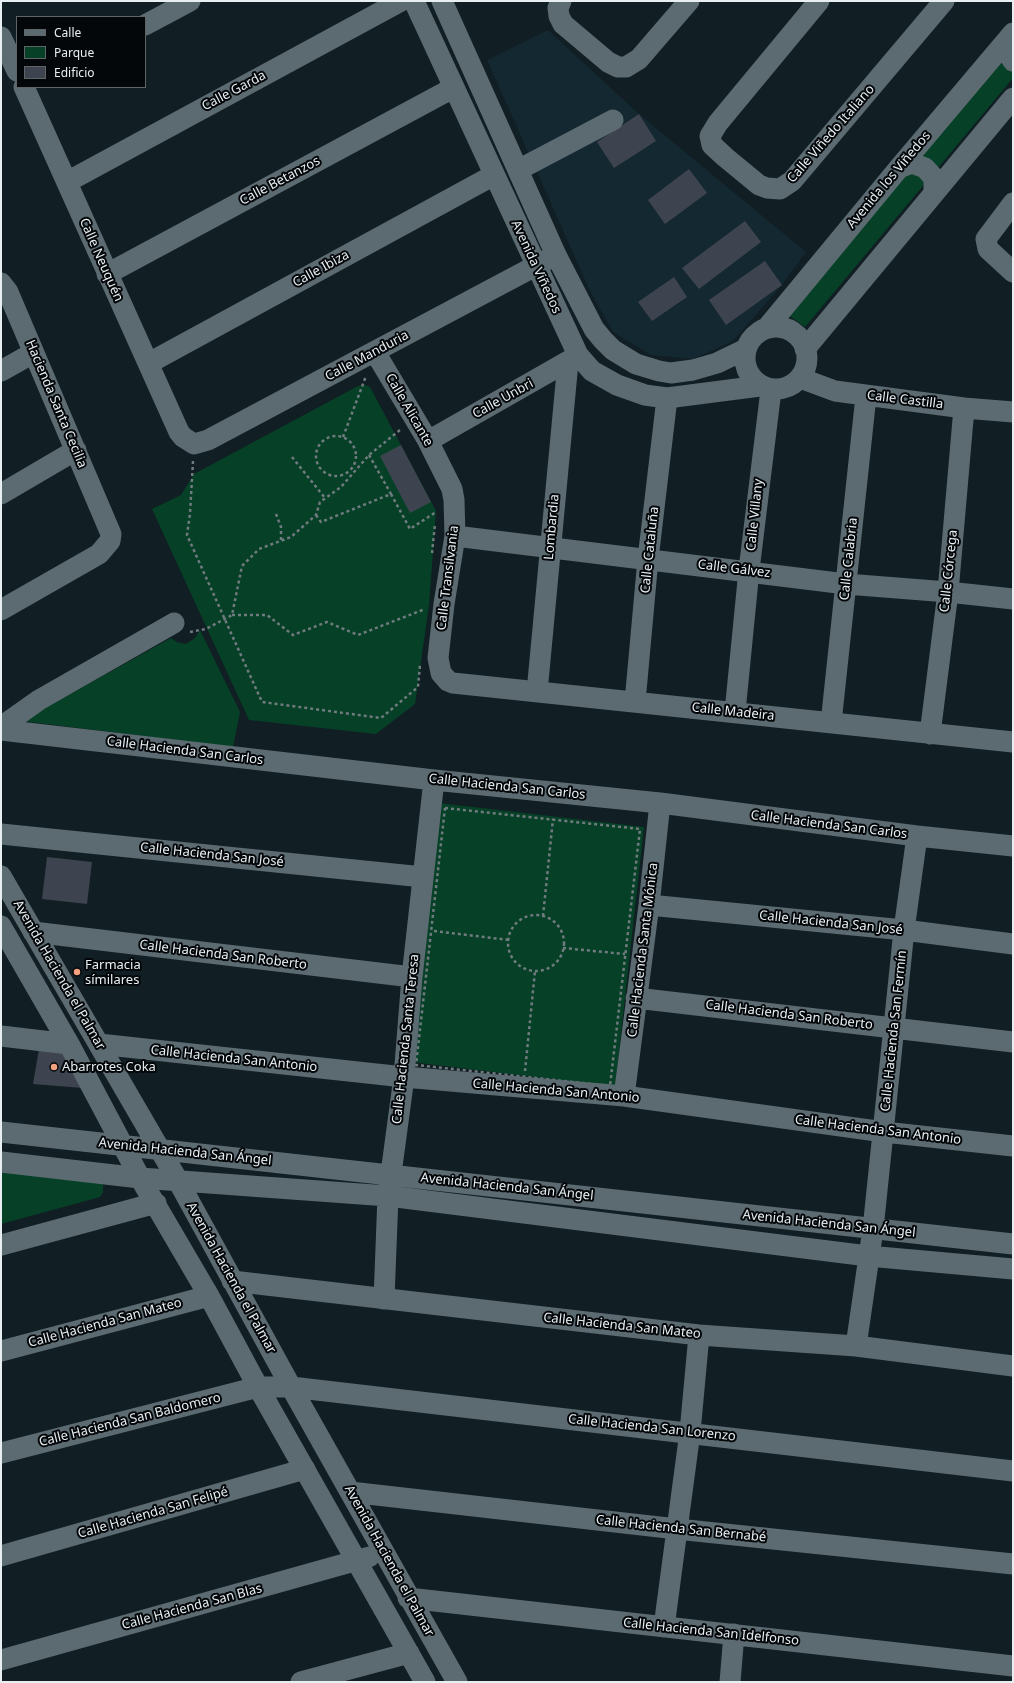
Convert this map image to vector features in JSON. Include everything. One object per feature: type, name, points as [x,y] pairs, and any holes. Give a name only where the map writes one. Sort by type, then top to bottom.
[{"type":"street","points":[[146,24],[190,1]]},
{"type":"street","name":"Calle Garda","points":[[66,182],[401,1]]},
{"type":"street","name":"Avenida Viñedos","points":[[414,1],[535,266],[573,359],[617,385],[645,395],[667,398],[766,388]]},
{"type":"street","name":"Avenida Viñedos","points":[[442,1],[556,255],[594,329],[613,350],[636,364],[671,373],[693,370],[717,363],[746,349]]},
{"type":"street","points":[[561,1],[558,8],[559,16],[563,24],[608,62],[618,67],[626,67],[639,59],[689,1]]},
{"type":"street","name":"Calle Viñedo Italiano","points":[[819,1],[718,123],[710,136],[712,144],[725,157],[759,185],[767,188],[780,189],[792,181],[944,1]]},
{"type":"street","points":[[1,37],[16,69]]},
{"type":"street","name":"Avenida los Viñedos","points":[[766,329],[899,168],[1010,45]]},
{"type":"street","name":"Calle Neuquén","points":[[27,88],[66,182],[149,363],[186,438]]},
{"type":"street","name":"Calle Betanzos","points":[[108,274],[453,88]]},
{"type":"street","points":[[805,349],[1013,98]]},
{"type":"street","points":[[518,170],[613,120]]},
{"type":"street","points":[[899,168],[912,163],[925,168],[934,178],[934,192]]},
{"type":"street","name":"Calle Ibiza","points":[[149,363],[494,175]]},
{"type":"street","points":[[1013,203],[986,239],[988,249],[1013,272]]},
{"type":"street","name":"Calle Manduria","points":[[186,438],[208,440],[556,255]]},
{"type":"street","name":"Hacienda Santa Cecilia","points":[[1,283],[8,292],[76,450],[108,526],[110,541],[106,548],[99,554],[1,610]]},
{"type":"street","points":[[776,327],[786,329],[798,337],[805,349],[807,358],[800,378],[787,387],[766,388],[752,380],[746,370],[744,360],[746,349],[750,340],[758,333],[766,329],[776,327]]},
{"type":"street","name":"Calle Alicante","points":[[375,352],[428,441],[442,468]]},
{"type":"street","points":[[1,371],[33,353]]},
{"type":"street","name":"Calle Unbri","points":[[428,441],[573,359]]},
{"type":"street","name":"Lombardia","points":[[537,692],[550,548],[573,359]]},
{"type":"street","name":"Calle Castilla","points":[[800,378],[835,391],[866,396],[964,408],[1013,412]]},
{"type":"street","name":"Calle Villany","points":[[735,712],[766,388]]},
{"type":"street","name":"Calle Calabria","points":[[831,723],[866,396]]},
{"type":"street","name":"Calle Cataluña","points":[[635,702],[648,559],[667,398]]},
{"type":"street","name":"Calle Córcega","points":[[930,734],[948,592],[964,408]]},
{"type":"street","points":[[1,494],[76,450]]},
{"type":"street","name":"Calle Transilvania","points":[[442,468],[452,489],[454,500],[455,536],[444,604],[438,658],[441,673],[448,681],[453,683]]},
{"type":"street","name":"Calle Gálvez","points":[[455,536],[749,570],[846,584],[1013,599]]},
{"type":"street","points":[[1,728],[39,700],[174,622]]},
{"type":"street","name":"Calle Madeira","points":[[453,683],[1013,742]]},
{"type":"street","name":"Calle Hacienda San Carlos","points":[[1,728],[434,780],[660,804],[917,836],[1013,846]]},
{"type":"street","name":"Calle Hacienda Santa Teresa","points":[[384,1299],[388,1196],[404,1077],[412,977],[434,780]]},
{"type":"street","name":"Calle Hacienda Santa Mónica","points":[[624,1096],[649,905],[660,804]]},
{"type":"street","name":"Calle Hacienda San José","points":[[1,834],[423,877]]},
{"type":"street","name":"Calle Hacienda San Fermín","points":[[856,1346],[873,1229],[904,930],[917,836]]},
{"type":"street","name":"Avenida Hacienda el Palmar","points":[[1,876],[177,1179],[408,1598],[457,1682]]},
{"type":"street","name":"Calle Hacienda San José","points":[[649,905],[904,930],[1013,944]]},
{"type":"street","name":"Calle Hacienda San Roberto","points":[[33,932],[412,977]]},
{"type":"street","name":"Avenida Hacienda el Palmar","points":[[3,933],[69,1044],[140,1178],[209,1296],[258,1387],[425,1682]]},
{"type":"street","name":"Calle Hacienda San Roberto","points":[[636,998],[1013,1042]]},
{"type":"street","points":[[1,1036],[69,1044]]},
{"type":"street","name":"Calle Hacienda San Antonio","points":[[99,1044],[404,1077],[624,1096],[884,1132],[1013,1146]]},
{"type":"street","name":"Avenida Hacienda San Ángel","points":[[1,1132],[1013,1244]]},
{"type":"street","name":"Avenida Hacienda San Ángel","points":[[1,1162],[140,1178],[177,1179],[388,1196],[868,1256],[1013,1269]]},
{"type":"street","points":[[1,1245],[156,1203]]},
{"type":"street","name":"Calle Hacienda San Mateo","points":[[232,1280],[699,1335],[856,1346],[1013,1366]]},
{"type":"street","name":"Calle Hacienda San Mateo","points":[[1,1351],[209,1296]]},
{"type":"street","points":[[664,1627],[690,1432],[699,1335]]},
{"type":"street","name":"Calle Hacienda San Lorenzo","points":[[258,1387],[291,1387],[690,1432],[1013,1471]]},
{"type":"street","name":"Calle Hacienda San Baldomero","points":[[1,1453],[258,1387]]},
{"type":"street","name":"Calle Hacienda San Felipé","points":[[1,1556],[305,1469]]},
{"type":"street","name":"Calle Hacienda San Bernabé","points":[[350,1492],[676,1529],[1013,1564]]},
{"type":"street","name":"Calle Hacienda San Blas","points":[[1,1660],[356,1562],[383,1552]]},
{"type":"street","name":"Calle Hacienda San Idelfonso","points":[[408,1598],[1013,1666]]},
{"type":"street","points":[[730,1682],[734,1634]]},
{"type":"street","points":[[301,1682],[409,1653]]},
{"type":"street","points":[[1012,1682],[1013,1678]]},
{"type":"path","points":[[343,437],[375,352]]},
{"type":"path","points":[[232,614],[242,566],[259,549],[291,537],[316,515],[320,502],[341,487],[369,455],[414,418]]},
{"type":"path","points":[[337,436],[343,437],[349,441],[355,451],[354,464],[344,474],[330,475],[319,467],[316,461],[317,448],[325,439],[337,436]]},
{"type":"path","points":[[186,438],[190,514],[187,535],[262,702],[381,718],[418,687],[420,663]]},
{"type":"path","points":[[369,455],[410,529],[436,511]]},
{"type":"path","points":[[292,457],[325,498]]},
{"type":"path","points":[[316,515],[321,522],[391,494]]},
{"type":"path","points":[[432,556],[437,504]]},
{"type":"path","points":[[276,514],[282,527],[281,541]]},
{"type":"path","points":[[174,622],[185,633],[206,629],[232,614],[267,615],[293,635],[327,622],[358,635],[427,609],[426,616]]},
{"type":"path","points":[[445,808],[553,819],[640,829],[610,1086],[416,1065],[445,808]]},
{"type":"path","points":[[543,916],[553,819]]},
{"type":"path","points":[[533,915],[543,916],[551,919],[558,926],[563,934],[564,948],[558,960],[551,966],[535,971],[519,964],[513,958],[509,950],[508,940],[511,931],[520,921],[533,915]]},
{"type":"path","points":[[431,931],[508,940]]},
{"type":"path","points":[[564,948],[626,954]]},
{"type":"path","points":[[524,1077],[535,971]]},
{"type":"shaded area","points":[[548,30],[639,114],[806,252],[782,285],[733,341],[693,359],[651,355],[613,332],[590,291],[487,60]]},
{"type":"green space","points":[[1013,41],[1013,78],[805,327],[787,314]]},
{"type":"green space","points":[[365,385],[370,387],[436,511],[429,605],[415,704],[376,734],[249,720],[152,509],[181,495],[194,474],[358,386]]},
{"type":"green space","points":[[200,630],[240,712],[233,747],[22,721],[171,638],[177,642],[186,644],[195,638]]},
{"type":"green space","points":[[439,803],[644,827],[615,1087],[412,1062]]},
{"type":"green space","points":[[1,1169],[99,1180],[103,1185],[103,1192],[100,1197],[1,1224]]},
{"type":"building","points":[[639,114],[656,141],[614,168],[597,142]]},
{"type":"building","points":[[689,169],[707,193],[665,224],[648,200]]},
{"type":"building","points":[[745,221],[761,242],[699,289],[682,268]]},
{"type":"building","points":[[765,261],[782,285],[726,325],[709,300]]},
{"type":"building","points":[[674,277],[687,297],[652,321],[638,302]]},
{"type":"building","points":[[401,445],[431,502],[410,513],[380,456]]},
{"type":"building","points":[[47,857],[92,862],[87,904],[42,899]]},
{"type":"building","name":"Abarrotes Coka","points":[[39,1049],[62,1050],[83,1088],[33,1084]]},
{"type":"place","name":"Farmacia símilares","points":[[77,972]]},
{"type":"place","name":"Abarrotes Coka","points":[[54,1067]]}]
